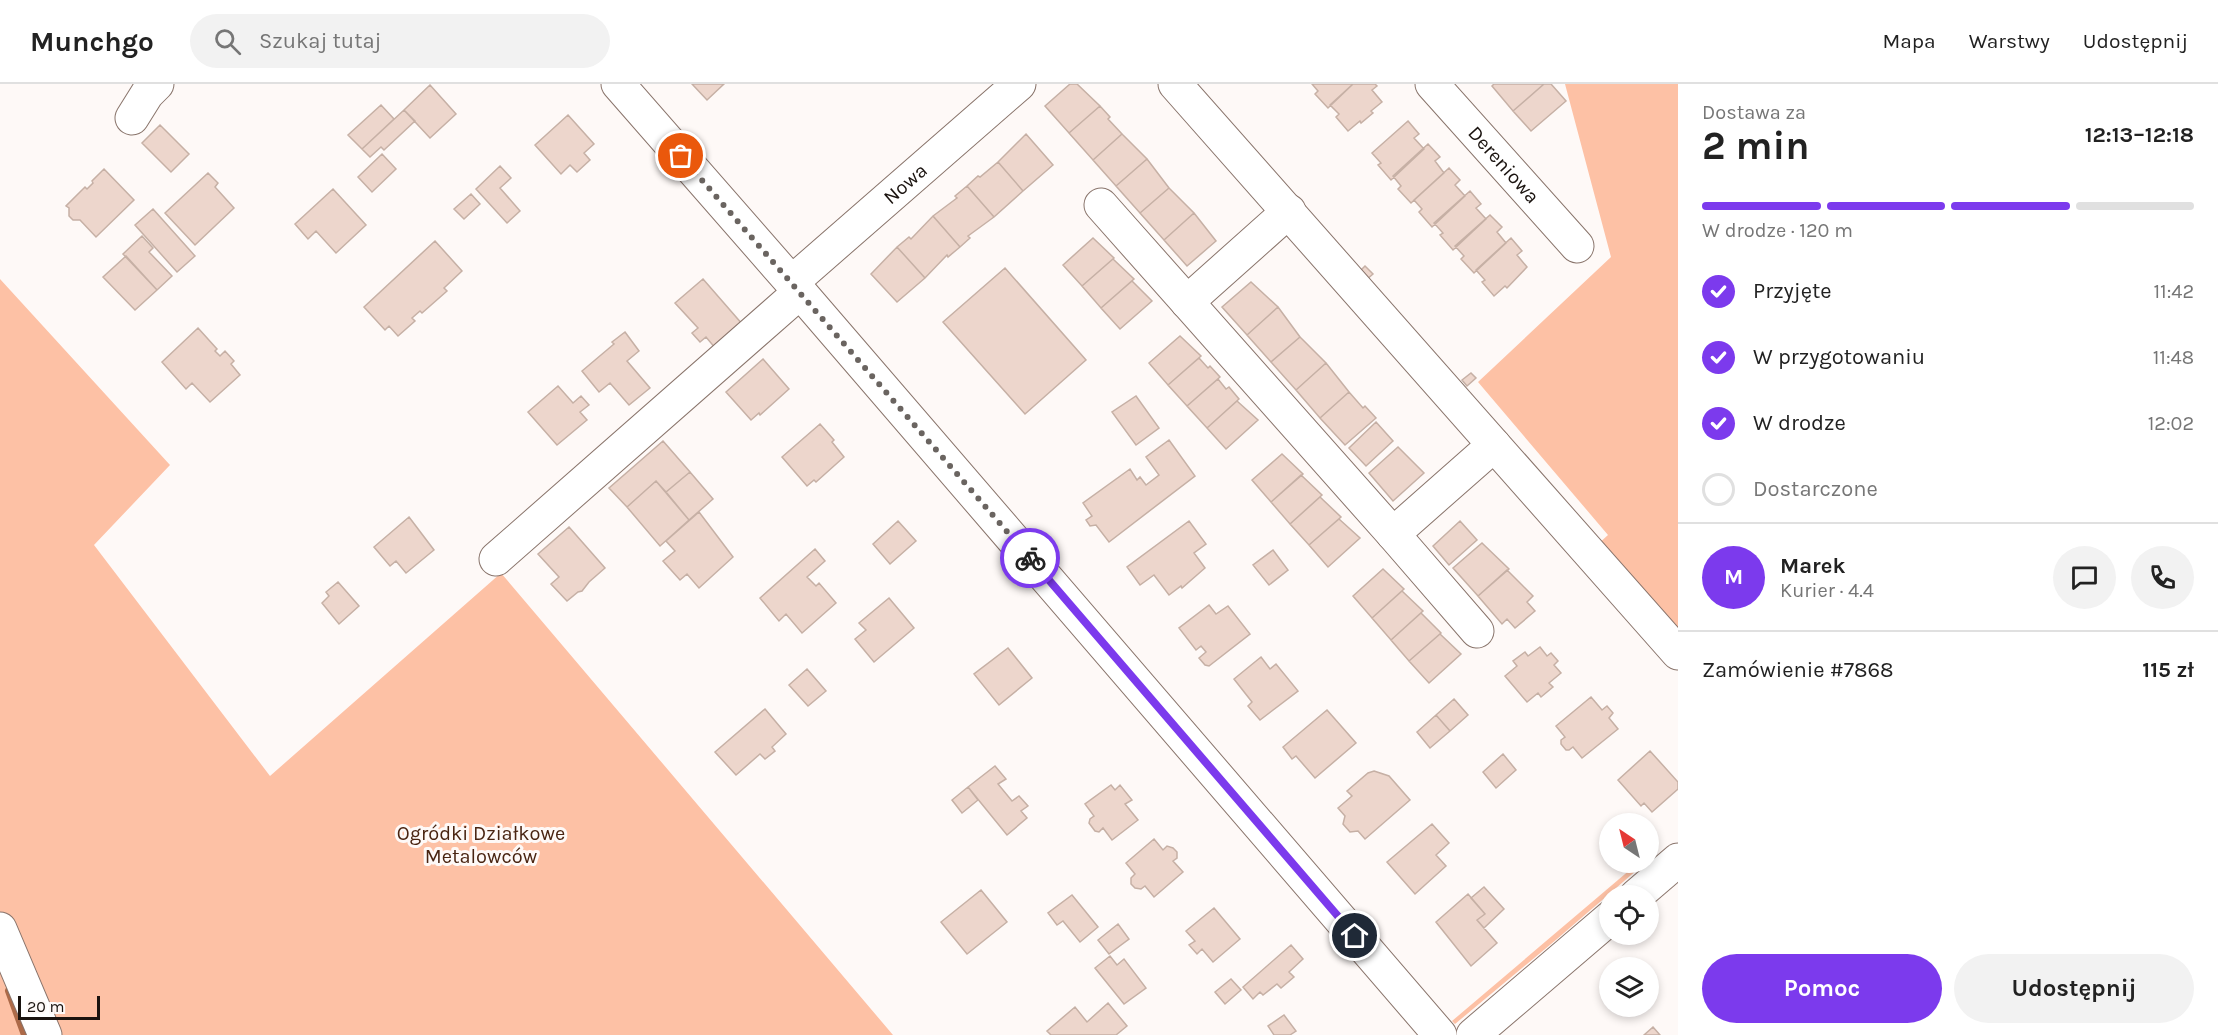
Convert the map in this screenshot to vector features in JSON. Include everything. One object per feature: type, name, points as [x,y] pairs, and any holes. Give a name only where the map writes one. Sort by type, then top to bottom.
[{"type":"street","points":[[132,118],[147,93],[157,84]]},
{"type":"street","points":[[618,84],[796,287],[1440,1035]]},
{"type":"street","name":"Nowa","points":[[496,558],[1019,84]]},
{"type":"street","points":[[1175,84],[1678,653]]},
{"type":"street","name":"Dereniowa","points":[[1432,84],[1577,246]]},
{"type":"street","points":[[1101,205],[1477,631]]},
{"type":"street","points":[[1187,302],[1289,211]]},
{"type":"street","points":[[1393,534],[1494,445]]},
{"type":"street","points":[[1649,885],[1678,860]]},
{"type":"street","points":[[1473,1035],[1599,927]]},
{"type":"street","points":[[0,929],[45,1035]]},
{"type":"green space","points":[[1565,84],[1678,84],[1678,636],[1597,545],[1608,535],[1478,382],[1611,257]]},
{"type":"green space","name":"Ogródki Działkowe Metalowców","points":[[0,279],[170,465],[94,545],[270,776],[501,573],[893,1035],[0,1035]]},
{"type":"green space","points":[[1626,873],[1633,873],[1620,885],[1612,885]]},
{"type":"green space","points":[[1599,896],[1599,903],[1557,939],[1455,1024],[1452,1021]]},
{"type":"building","points":[[692,84],[724,84],[707,100]]},
{"type":"building","points":[[1070,84],[1077,84],[1100,106],[1069,133],[1045,106]]},
{"type":"building","points":[[1312,84],[1353,84],[1328,108],[1315,94],[1318,91]]},
{"type":"building","points":[[1353,84],[1375,84],[1377,86],[1372,90],[1382,102],[1371,111],[1373,113],[1348,131],[1336,117],[1339,114],[1330,105]]},
{"type":"building","points":[[1494,84],[1544,84],[1513,111],[1492,86]]},
{"type":"building","points":[[1544,84],[1551,84],[1566,101],[1531,131],[1513,111]]},
{"type":"building","points":[[430,85],[456,114],[430,138],[404,110]]},
{"type":"building","points":[[381,105],[394,119],[362,149],[348,135]]},
{"type":"building","points":[[1100,106],[1122,134],[1093,160],[1069,133]]},
{"type":"building","points":[[404,110],[415,121],[384,150],[381,147],[370,157],[362,149]]},
{"type":"building","points":[[568,115],[594,144],[584,153],[590,160],[577,172],[570,165],[561,174],[535,145]]},
{"type":"building","points":[[1408,121],[1419,134],[1414,138],[1424,149],[1391,180],[1378,165],[1381,163],[1372,153]]},
{"type":"building","points":[[160,125],[189,154],[171,172],[142,143]]},
{"type":"building","points":[[1026,134],[1053,165],[1023,191],[998,162]]},
{"type":"building","points":[[1122,134],[1147,159],[1116,186],[1093,160]]},
{"type":"building","points":[[1428,144],[1440,157],[1435,161],[1444,173],[1411,203],[1398,189],[1401,186],[1393,176]]},
{"type":"building","points":[[382,154],[396,169],[372,192],[358,177]]},
{"type":"building","points":[[1147,159],[1169,188],[1140,213],[1116,186]]},
{"type":"building","points":[[998,162],[1023,191],[994,217],[967,186]]},
{"type":"building","points":[[500,166],[511,178],[500,188],[520,211],[507,223],[476,189]]},
{"type":"building","points":[[1449,168],[1460,180],[1455,185],[1465,196],[1432,227],[1419,212],[1422,209],[1414,200]]},
{"type":"building","points":[[104,169],[134,200],[96,237],[80,220],[73,220],[69,216],[69,208],[66,206],[85,187],[87,189]]},
{"type":"building","points":[[208,173],[218,183],[215,187],[234,208],[195,245],[165,213]]},
{"type":"building","points":[[967,186],[994,217],[968,236],[970,238],[960,247],[933,216],[957,198],[955,196]]},
{"type":"building","points":[[1169,188],[1194,213],[1164,240],[1140,213]]},
{"type":"building","points":[[333,189],[366,225],[336,253],[316,231],[308,239],[295,224]]},
{"type":"building","points":[[1470,191],[1481,204],[1476,208],[1486,219],[1453,250],[1440,235],[1443,233],[1434,223]]},
{"type":"building","points":[[471,194],[480,204],[464,219],[454,209]]},
{"type":"building","points":[[153,209],[195,256],[177,272],[135,225]]},
{"type":"building","points":[[1194,213],[1216,241],[1187,266],[1164,240]]},
{"type":"building","points":[[1490,215],[1502,227],[1497,232],[1506,243],[1474,273],[1461,259],[1464,256],[1455,246]]},
{"type":"building","points":[[933,216],[960,247],[948,257],[947,255],[925,278],[897,247],[909,237],[911,239]]},
{"type":"building","points":[[142,236],[153,248],[149,252],[172,276],[157,290],[123,254]]},
{"type":"building","points":[[1093,238],[1114,258],[1082,286],[1063,265]]},
{"type":"building","points":[[1511,238],[1522,251],[1517,255],[1527,267],[1507,288],[1505,286],[1494,296],[1482,282],[1485,280],[1476,270]]},
{"type":"building","points":[[435,241],[462,271],[444,288],[447,291],[422,313],[420,311],[412,318],[415,321],[398,336],[389,326],[385,330],[364,307]]},
{"type":"building","points":[[897,247],[925,278],[897,302],[871,274]]},
{"type":"building","points":[[126,256],[157,290],[135,310],[103,277]]},
{"type":"building","points":[[1113,259],[1134,279],[1101,308],[1082,286]]},
{"type":"building","points":[[1365,266],[1373,274],[1365,281],[1358,273]]},
{"type":"building","points":[[1005,268],[1086,360],[1025,414],[943,322]]},
{"type":"building","points":[[703,279],[743,325],[716,349],[706,337],[700,342],[692,333],[698,328],[675,303]]},
{"type":"building","points":[[1132,281],[1152,301],[1120,329],[1101,308]]},
{"type":"building","points":[[1251,282],[1278,307],[1247,335],[1222,307]]},
{"type":"building","points":[[1278,307],[1300,337],[1271,362],[1247,335]]},
{"type":"building","points":[[198,328],[217,349],[215,351],[220,356],[225,351],[234,361],[231,364],[240,375],[210,402],[192,383],[186,389],[162,362]]},
{"type":"building","points":[[625,332],[639,351],[627,361],[650,388],[629,405],[610,383],[599,392],[582,371]]},
{"type":"building","points":[[1180,336],[1201,356],[1168,385],[1149,363]]},
{"type":"building","points":[[1300,337],[1326,363],[1296,390],[1271,362]]},
{"type":"building","points":[[1199,358],[1220,377],[1187,406],[1168,385]]},
{"type":"building","points":[[763,359],[789,389],[760,415],[759,413],[751,420],[726,392]]},
{"type":"building","points":[[1326,363],[1349,392],[1320,418],[1296,390]]},
{"type":"building","points":[[1471,373],[1476,378],[1467,386],[1462,380]]},
{"type":"building","points":[[1218,379],[1239,399],[1207,428],[1187,406]]},
{"type":"building","points":[[558,386],[573,403],[581,396],[589,405],[580,412],[587,420],[557,445],[528,412]]},
{"type":"building","points":[[1349,392],[1363,408],[1365,406],[1376,418],[1345,445],[1320,418]]},
{"type":"building","points":[[1136,396],[1159,428],[1136,445],[1112,412]]},
{"type":"building","points":[[1237,401],[1258,420],[1226,449],[1207,428]]},
{"type":"building","points":[[1376,422],[1393,441],[1366,466],[1349,448]]},
{"type":"building","points":[[820,424],[834,440],[832,442],[844,457],[816,482],[814,480],[807,486],[782,457]]},
{"type":"building","points":[[1169,440],[1195,476],[1109,542],[1096,525],[1090,526],[1086,520],[1092,516],[1083,503],[1130,469],[1137,480],[1140,477],[1146,485],[1159,475],[1146,457]]},
{"type":"building","points":[[663,441],[690,472],[666,492],[656,481],[627,507],[609,488]]},
{"type":"building","points":[[1398,447],[1424,473],[1393,501],[1369,473]]},
{"type":"building","points":[[1282,454],[1303,474],[1271,502],[1252,480]]},
{"type":"building","points":[[690,472],[713,499],[689,520],[666,492]]},
{"type":"building","points":[[1301,475],[1322,495],[1290,524],[1271,502]]},
{"type":"building","points":[[656,481],[689,520],[660,546],[627,507]]},
{"type":"building","points":[[1320,497],[1341,517],[1309,545],[1290,524]]},
{"type":"building","points":[[699,512],[733,557],[699,588],[687,574],[680,580],[663,561],[675,551],[666,541]]},
{"type":"building","points":[[409,517],[434,550],[406,573],[396,561],[390,566],[374,547]]},
{"type":"building","points":[[1339,519],[1360,538],[1328,567],[1309,545]]},
{"type":"building","points":[[898,521],[916,541],[890,564],[873,544]]},
{"type":"building","points":[[1189,521],[1206,544],[1194,553],[1205,568],[1182,588],[1181,586],[1169,595],[1154,575],[1140,585],[1127,567]]},
{"type":"building","points":[[1460,521],[1477,540],[1449,565],[1433,546]]},
{"type":"building","points":[[569,527],[605,568],[582,591],[567,601],[551,584],[559,577],[538,554]]},
{"type":"building","points":[[1482,543],[1509,569],[1478,596],[1453,568]]},
{"type":"building","points":[[815,549],[825,561],[807,577],[816,586],[819,583],[836,603],[802,633],[786,614],[779,621],[760,598]]},
{"type":"building","points":[[1273,550],[1288,570],[1269,585],[1253,565]]},
{"type":"building","points":[[1383,569],[1404,589],[1372,618],[1353,596]]},
{"type":"building","points":[[1507,570],[1533,596],[1527,602],[1535,611],[1515,628],[1507,619],[1502,624],[1478,596]]},
{"type":"building","points":[[338,582],[359,606],[339,624],[322,603],[329,596],[326,592]]},
{"type":"building","points":[[1402,591],[1423,611],[1391,640],[1372,618]]},
{"type":"building","points":[[889,598],[914,628],[874,662],[855,639],[866,630],[859,623]]},
{"type":"building","points":[[1209,605],[1216,614],[1228,606],[1250,634],[1209,666],[1199,658],[1206,652],[1201,646],[1196,650],[1179,628]]},
{"type":"building","points":[[1421,613],[1441,633],[1409,661],[1391,640]]},
{"type":"building","points":[[1440,634],[1461,654],[1429,683],[1409,661]]},
{"type":"building","points":[[1540,647],[1547,656],[1551,653],[1558,661],[1554,665],[1561,673],[1549,683],[1553,687],[1541,697],[1538,693],[1527,702],[1505,676],[1517,666],[1513,661],[1525,652],[1528,656]]},
{"type":"building","points":[[1008,648],[1032,678],[999,705],[974,674]]},
{"type":"building","points":[[1261,657],[1270,669],[1276,664],[1298,691],[1260,720],[1248,706],[1252,702],[1234,679]]},
{"type":"building","points":[[807,669],[826,691],[808,706],[789,685]]},
{"type":"building","points":[[1591,697],[1602,710],[1607,706],[1613,713],[1609,718],[1618,729],[1582,758],[1573,747],[1566,750],[1561,744],[1561,740],[1565,737],[1556,726]]},
{"type":"building","points":[[1454,699],[1468,715],[1450,731],[1436,715]]},
{"type":"building","points":[[765,709],[786,734],[772,747],[775,751],[765,759],[760,754],[736,775],[715,752]]},
{"type":"building","points":[[1327,710],[1356,743],[1315,778],[1296,756],[1292,759],[1283,747]]},
{"type":"building","points":[[1436,715],[1450,731],[1430,748],[1417,732]]},
{"type":"building","points":[[1650,751],[1678,782],[1678,789],[1652,812],[1644,803],[1641,806],[1618,780]]},
{"type":"building","points":[[1503,754],[1516,770],[1496,788],[1483,772]]},
{"type":"building","points":[[995,766],[1006,779],[998,784],[1012,801],[1019,796],[1028,806],[1021,811],[1027,818],[1007,835],[968,787]]},
{"type":"building","points":[[1374,771],[1389,776],[1410,800],[1365,839],[1358,831],[1350,832],[1343,824],[1345,816],[1338,808],[1352,796],[1347,791],[1368,773]]},
{"type":"building","points":[[1111,785],[1115,790],[1120,785],[1132,800],[1125,804],[1138,820],[1112,840],[1103,828],[1099,832],[1095,831],[1089,823],[1094,816],[1085,804]]},
{"type":"building","points":[[968,787],[978,800],[962,813],[952,800]]},
{"type":"building","points":[[1432,824],[1449,843],[1436,855],[1446,866],[1415,894],[1387,862]]},
{"type":"building","points":[[1154,839],[1163,850],[1167,846],[1177,852],[1177,858],[1173,861],[1183,872],[1154,897],[1145,886],[1141,889],[1131,884],[1131,878],[1135,874],[1126,863]]},
{"type":"building","points":[[1484,887],[1504,909],[1484,928],[1477,920],[1485,914],[1471,898]]},
{"type":"building","points":[[981,890],[1007,922],[967,954],[941,922]]},
{"type":"building","points":[[1468,894],[1485,914],[1477,920],[1497,943],[1471,966],[1436,922]]},
{"type":"building","points":[[1072,895],[1098,927],[1080,942],[1063,921],[1057,925],[1048,913]]},
{"type":"building","points":[[1214,908],[1240,939],[1213,962],[1202,949],[1197,954],[1189,945],[1195,941],[1186,931]]},
{"type":"building","points":[[1118,924],[1129,939],[1109,954],[1098,940]]},
{"type":"building","points":[[1291,945],[1303,959],[1289,972],[1294,977],[1281,988],[1277,984],[1263,995],[1260,992],[1253,999],[1243,987]]},
{"type":"building","points":[[1110,956],[1117,965],[1124,959],[1146,988],[1124,1004],[1095,968]]},
{"type":"building","points":[[1231,979],[1241,990],[1225,1004],[1215,992]]},
{"type":"building","points":[[1108,1003],[1127,1026],[1116,1035],[1051,1035],[1047,1031],[1075,1007],[1087,1022]]},
{"type":"building","points":[[1284,1015],[1296,1031],[1290,1035],[1274,1035],[1268,1026]]},
{"type":"building","points":[[1653,1027],[1660,1035],[1644,1035]]},
{"type":"waterway","points":[[9,991],[25,1035]]},
{"type":"way so far","points":[[681,156],[1030,558]]},
{"type":"route","points":[[1030,558],[1355,936]]}]
